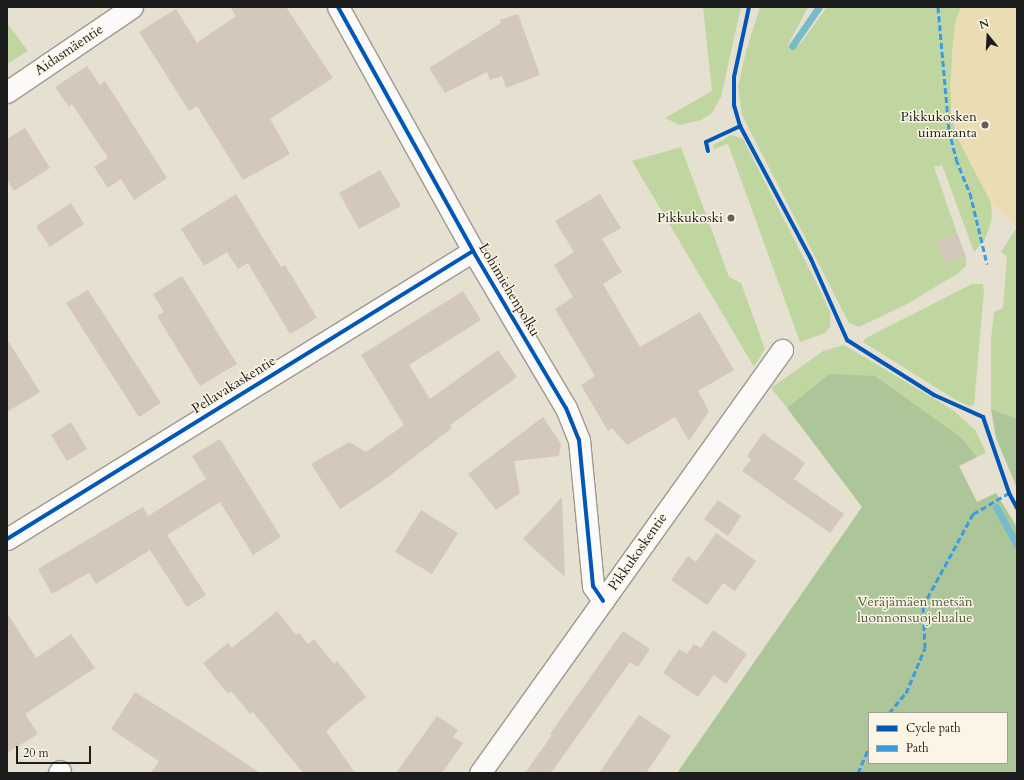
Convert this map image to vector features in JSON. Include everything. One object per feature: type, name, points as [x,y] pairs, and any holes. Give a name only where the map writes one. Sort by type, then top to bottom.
[{"type":"street","name":"Aidasmäentie","points":[[7,92],[132,7]]},
{"type":"street","name":"Lohimiehenpolku","points":[[338,7],[473,251],[566,408],[575,428],[582,463],[593,586],[603,601]]},
{"type":"street","name":"Pellavakaskentie","points":[[7,539],[473,251]]},
{"type":"street","name":"Pikkukoskentie","points":[[480,773],[782,350]]},
{"type":"green space","points":[[703,7],[741,7],[721,97],[712,113],[701,120],[680,125],[665,118],[712,91]]},
{"type":"green space","points":[[760,7],[808,7],[788,45],[790,50],[801,43],[827,7],[961,7],[955,24],[952,53],[951,113],[957,137],[991,202],[992,218],[989,228],[984,241],[974,252],[942,165],[934,167],[957,233],[936,242],[945,264],[966,256],[966,266],[957,274],[907,304],[859,327],[849,323],[742,115],[738,87],[746,51]]},
{"type":"green space","points":[[7,23],[28,51],[7,64]]},
{"type":"green space","points":[[732,135],[743,139],[820,290],[830,312],[830,327],[825,333],[800,342],[728,144],[714,149],[713,145]]},
{"type":"green space","points":[[681,147],[729,277],[741,283],[765,349],[754,367],[632,161]]},
{"type":"green space","points":[[1017,227],[1017,419],[991,409],[991,340],[994,312],[1003,308],[1007,256],[1001,252]]},
{"type":"green space","points":[[972,284],[983,284],[984,291],[974,405],[969,406],[956,400],[863,342],[866,338]]},
{"type":"green space","points":[[844,345],[953,410],[976,431],[986,453],[977,457],[963,439],[829,374],[787,408],[771,388],[823,351]]},
{"type":"green space","name":"Veräjämäen metsän luonnonsuojelualue","points":[[829,374],[875,376],[963,439],[977,457],[959,466],[977,502],[996,493],[1017,527],[1017,773],[677,773],[862,507],[787,408]]},
{"type":"green space","points":[[991,409],[1017,419],[1017,488],[996,438]]},
{"type":"sand","name":"Pikkukosken uimaranta","points":[[961,7],[1017,7],[1017,227],[991,202],[957,137],[950,89],[955,24]]},
{"type":"building","points":[[230,7],[286,7],[333,78],[270,119],[290,154],[243,180],[197,106],[189,111],[139,32],[176,9],[197,43],[236,16]]},
{"type":"building","points":[[518,14],[540,75],[506,88],[502,76],[490,80],[487,72],[445,93],[429,68],[501,23],[500,20]]},
{"type":"building","points":[[87,66],[100,85],[105,81],[167,178],[134,200],[121,179],[108,188],[94,167],[108,158],[72,104],[69,107],[55,87]]},
{"type":"building","points":[[25,128],[50,168],[14,191],[7,180],[7,139]]},
{"type":"building","points":[[380,170],[401,206],[359,229],[339,193]]},
{"type":"building","points":[[236,194],[281,267],[285,265],[317,318],[290,334],[248,263],[238,269],[227,252],[204,266],[181,229]]},
{"type":"building","points":[[600,194],[621,228],[602,239],[622,272],[603,284],[640,347],[700,312],[734,370],[698,391],[709,411],[689,441],[675,417],[627,445],[612,428],[608,431],[581,385],[595,376],[555,309],[573,297],[554,265],[574,252],[555,221]]},
{"type":"building","points":[[71,203],[84,224],[50,247],[36,226]]},
{"type":"building","points":[[957,233],[966,256],[945,264],[935,241]]},
{"type":"building","points":[[182,276],[237,364],[200,386],[157,316],[164,312],[153,294]]},
{"type":"building","points":[[88,290],[161,403],[139,417],[66,303]]},
{"type":"building","points":[[463,291],[481,320],[409,365],[430,399],[498,350],[517,377],[450,425],[452,428],[380,483],[340,509],[311,464],[349,442],[366,452],[404,425],[361,355]]},
{"type":"building","points":[[7,339],[40,392],[7,412]]},
{"type":"building","points":[[543,417],[561,444],[559,456],[514,461],[520,493],[496,510],[468,474]]},
{"type":"building","points":[[71,422],[87,449],[67,461],[51,435]]},
{"type":"building","points":[[763,433],[805,463],[794,479],[844,514],[830,533],[742,471],[751,459],[747,456]]},
{"type":"building","points":[[220,439],[281,537],[253,555],[220,502],[167,535],[206,595],[187,607],[150,550],[96,584],[89,573],[52,594],[38,569],[143,507],[148,516],[206,479],[192,456]]},
{"type":"building","points":[[562,497],[565,577],[523,539]]},
{"type":"building","points":[[718,500],[741,516],[728,536],[704,519]]},
{"type":"building","points":[[421,510],[458,533],[432,574],[395,552]]},
{"type":"building","points":[[716,533],[756,561],[735,591],[723,583],[707,605],[671,580],[688,556],[696,562]]},
{"type":"building","points":[[277,611],[296,635],[299,633],[308,644],[314,639],[334,664],[337,661],[366,697],[326,731],[355,773],[303,773],[253,712],[250,714],[231,691],[228,694],[203,663],[228,643],[232,648]]},
{"type":"building","points":[[7,613],[36,658],[71,634],[95,668],[25,714],[38,734],[7,753]]},
{"type":"building","points":[[713,630],[747,654],[726,684],[714,675],[698,697],[663,673],[679,649],[687,654],[694,644],[701,648]]},
{"type":"building","points":[[623,631],[650,649],[638,667],[630,662],[551,773],[525,773],[552,735],[550,734]]},
{"type":"building","points":[[135,692],[260,773],[151,773],[159,761],[111,729]]},
{"type":"building","points":[[639,715],[671,736],[646,773],[599,773]]},
{"type":"building","points":[[437,716],[458,730],[453,737],[463,743],[442,773],[396,773]]},
{"type":"waterway","points":[[792,46],[819,7]]},
{"type":"waterway","points":[[996,507],[1017,545]]},
{"type":"marked path","points":[[938,7],[949,130],[956,159],[970,193],[987,264]]},
{"type":"marked path","points":[[890,712],[906,693],[925,648],[923,606],[973,514],[1009,493]]},
{"type":"marked path","points":[[858,773],[868,749]]},
{"type":"cycle path","points":[[338,7],[473,251],[566,408],[579,440],[593,586],[603,601]]},
{"type":"cycle path","points":[[708,151],[706,142],[740,126],[734,105],[734,77],[749,7]]},
{"type":"cycle path","points":[[740,126],[811,259],[847,340],[934,395],[983,417],[1009,493],[1017,508]]},
{"type":"cycle path","points":[[7,539],[473,251]]},
{"type":"place","name":"Pikkukosken uimaranta","points":[[985,125]]},
{"type":"place","name":"Pikkukoski","points":[[731,218]]}]
